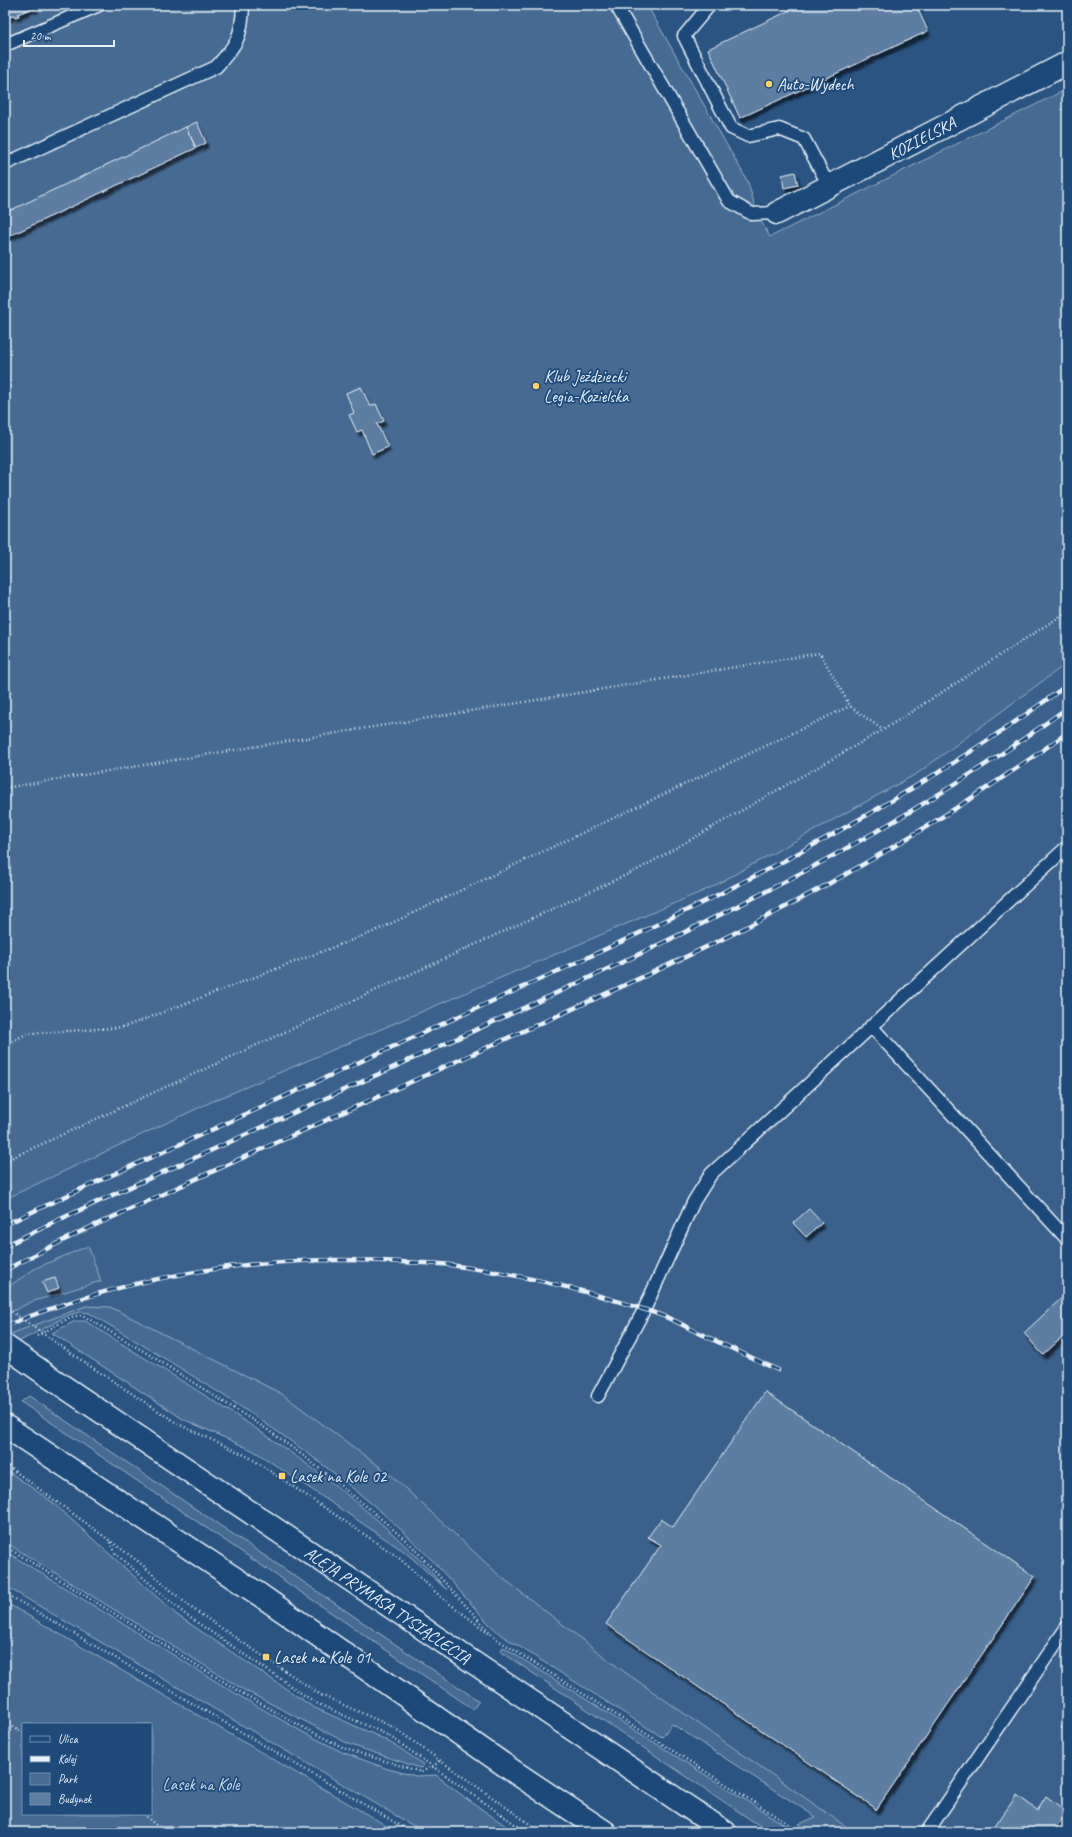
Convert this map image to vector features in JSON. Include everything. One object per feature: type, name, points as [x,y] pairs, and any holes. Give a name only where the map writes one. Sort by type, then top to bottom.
[{"type":"main road","name":"KOZIELSKA","points":[[777,213],[1067,63]]},
{"type":"main road","name":"ALEJA PRYMASA TYSIĄCLECIA","points":[[5,1346],[725,1832]]},
{"type":"main road","points":[[5,1426],[260,1595],[516,1773],[605,1832]]},
{"type":"lane","points":[[5,45],[99,5]]},
{"type":"lane","points":[[5,164],[216,67],[228,54],[239,37],[243,5]]},
{"type":"lane","points":[[616,5],[729,202],[752,214],[777,213]]},
{"type":"lane","points":[[709,5],[684,36],[731,128],[748,136],[779,129],[804,139],[829,186]]},
{"type":"lane","points":[[598,1396],[644,1310],[694,1201],[711,1174],[1067,847]]},
{"type":"lane","points":[[871,1026],[1067,1239]]},
{"type":"lane","points":[[927,1832],[1067,1627]]},
{"type":"path","points":[[5,1161],[639,869],[883,730],[1067,612]]},
{"type":"path","points":[[5,788],[820,653],[850,706],[883,730]]},
{"type":"path","points":[[5,1045],[26,1034],[124,1027],[373,932],[850,706]]},
{"type":"path","points":[[5,1307],[84,1362],[178,1424],[249,1457],[398,1557],[442,1598],[495,1638],[801,1832]]},
{"type":"path","points":[[31,1339],[71,1317],[82,1315],[145,1352],[265,1428],[341,1486],[411,1545],[495,1638]]},
{"type":"path","points":[[5,1464],[139,1562],[190,1607],[321,1695],[393,1727],[541,1832]]},
{"type":"path","points":[[109,1540],[116,1554],[186,1614],[316,1703],[388,1736],[434,1766],[526,1832]]},
{"type":"path","points":[[5,1546],[242,1694],[346,1749],[390,1764],[420,1772],[434,1766],[440,1760]]},
{"type":"path","points":[[5,1593],[411,1832]]},
{"type":"path","points":[[5,1723],[22,1732]]},
{"type":"path","points":[[145,1815],[164,1832]]},
{"type":"shaded area","points":[[1067,663],[1067,1832],[854,1832],[619,1668],[500,1577],[392,1476],[86,1306],[5,1336],[5,1315],[31,1302],[100,1281],[88,1246],[36,1268],[5,1289],[5,1199],[211,1102],[710,888],[918,773]]},
{"type":"green space","name":"Klub Jeździecki Legia-Kozielska","points":[[5,5],[647,5],[748,182],[757,214],[770,237],[1067,89],[1067,663],[918,773],[710,888],[211,1102],[5,1199]]},
{"type":"green space","points":[[88,1246],[101,1281],[31,1302],[5,1315],[5,1289],[36,1268]]},
{"type":"green space","points":[[86,1306],[110,1307],[282,1394],[392,1476],[500,1576],[619,1668],[854,1832],[811,1832],[799,1824],[816,1817],[672,1724],[662,1737],[501,1635],[490,1625],[414,1542],[339,1477],[258,1418],[217,1391],[89,1313],[80,1312],[69,1315],[5,1349],[5,1336]]},
{"type":"green space","points":[[75,1321],[85,1321],[212,1400],[295,1455],[373,1516],[415,1555],[447,1590],[405,1552],[254,1451],[183,1419],[52,1333]]},
{"type":"green space","points":[[29,1396],[479,1701],[473,1709],[21,1402]]},
{"type":"green space","points":[[5,1469],[51,1501],[177,1615],[313,1707],[382,1738],[424,1765],[421,1768],[417,1767],[351,1745],[244,1690],[5,1542]]},
{"type":"green space","points":[[5,1551],[243,1698],[301,1731],[342,1752],[388,1769],[416,1776],[436,1775],[467,1799],[515,1832],[424,1832],[5,1586]]},
{"type":"green space","name":"Lasek na Kole","points":[[5,1602],[397,1832],[5,1832]]},
{"type":"green space","points":[[503,1647],[796,1832],[769,1832],[500,1651]]},
{"type":"building","points":[[5,5],[37,5],[35,6],[36,8],[32,8],[18,14],[19,16],[15,17],[14,15],[5,19]]},
{"type":"building","name":"Auto-Wydech","points":[[801,5],[916,5],[928,31],[740,118],[708,49]]},
{"type":"building","points":[[197,122],[206,143],[196,148],[186,127]]},
{"type":"building","points":[[186,127],[196,148],[5,238],[5,213]]},
{"type":"building","points":[[795,172],[798,185],[784,188],[782,175]]},
{"type":"building","points":[[361,387],[370,406],[376,404],[384,421],[377,424],[388,447],[372,454],[362,430],[357,432],[349,415],[354,413],[346,393]]},
{"type":"building","points":[[809,1209],[822,1223],[806,1237],[793,1223]]},
{"type":"building","points":[[55,1278],[59,1288],[47,1293],[42,1282]]},
{"type":"building","points":[[1067,1293],[1067,1333],[1043,1355],[1024,1333]]},
{"type":"building","points":[[766,1391],[1034,1576],[1036,1575],[876,1810],[606,1624],[661,1545],[648,1537],[661,1519],[673,1527]]},
{"type":"building","points":[[1067,1719],[1067,1732],[1061,1728]]},
{"type":"building","points":[[1017,1795],[1037,1810],[1046,1796],[1067,1812],[1053,1832],[991,1832]]},
{"type":"railway","points":[[5,1225],[76,1191],[585,959],[728,890],[798,854],[935,775],[1067,685]]},
{"type":"railway","points":[[5,1246],[108,1197],[608,969],[744,903],[877,831],[941,793],[1005,752],[1067,708]]},
{"type":"railway","points":[[5,1270],[80,1232],[628,984],[733,934],[807,896],[883,853],[995,783],[1067,733]]},
{"type":"railway","points":[[5,1326],[53,1308],[101,1293],[200,1271],[301,1261],[351,1260],[432,1263],[504,1273],[557,1285],[583,1291],[661,1315],[778,1370]]},
{"type":"place","name":"Auto-Wydech","points":[[769,84]]},
{"type":"place","name":"Klub Jeździecki Legia-Kozielska","points":[[536,386]]},
{"type":"place","name":"Lasek na Kole 02","points":[[282,1476]]},
{"type":"place","name":"Lasek na Kole 01","points":[[266,1657]]}]
